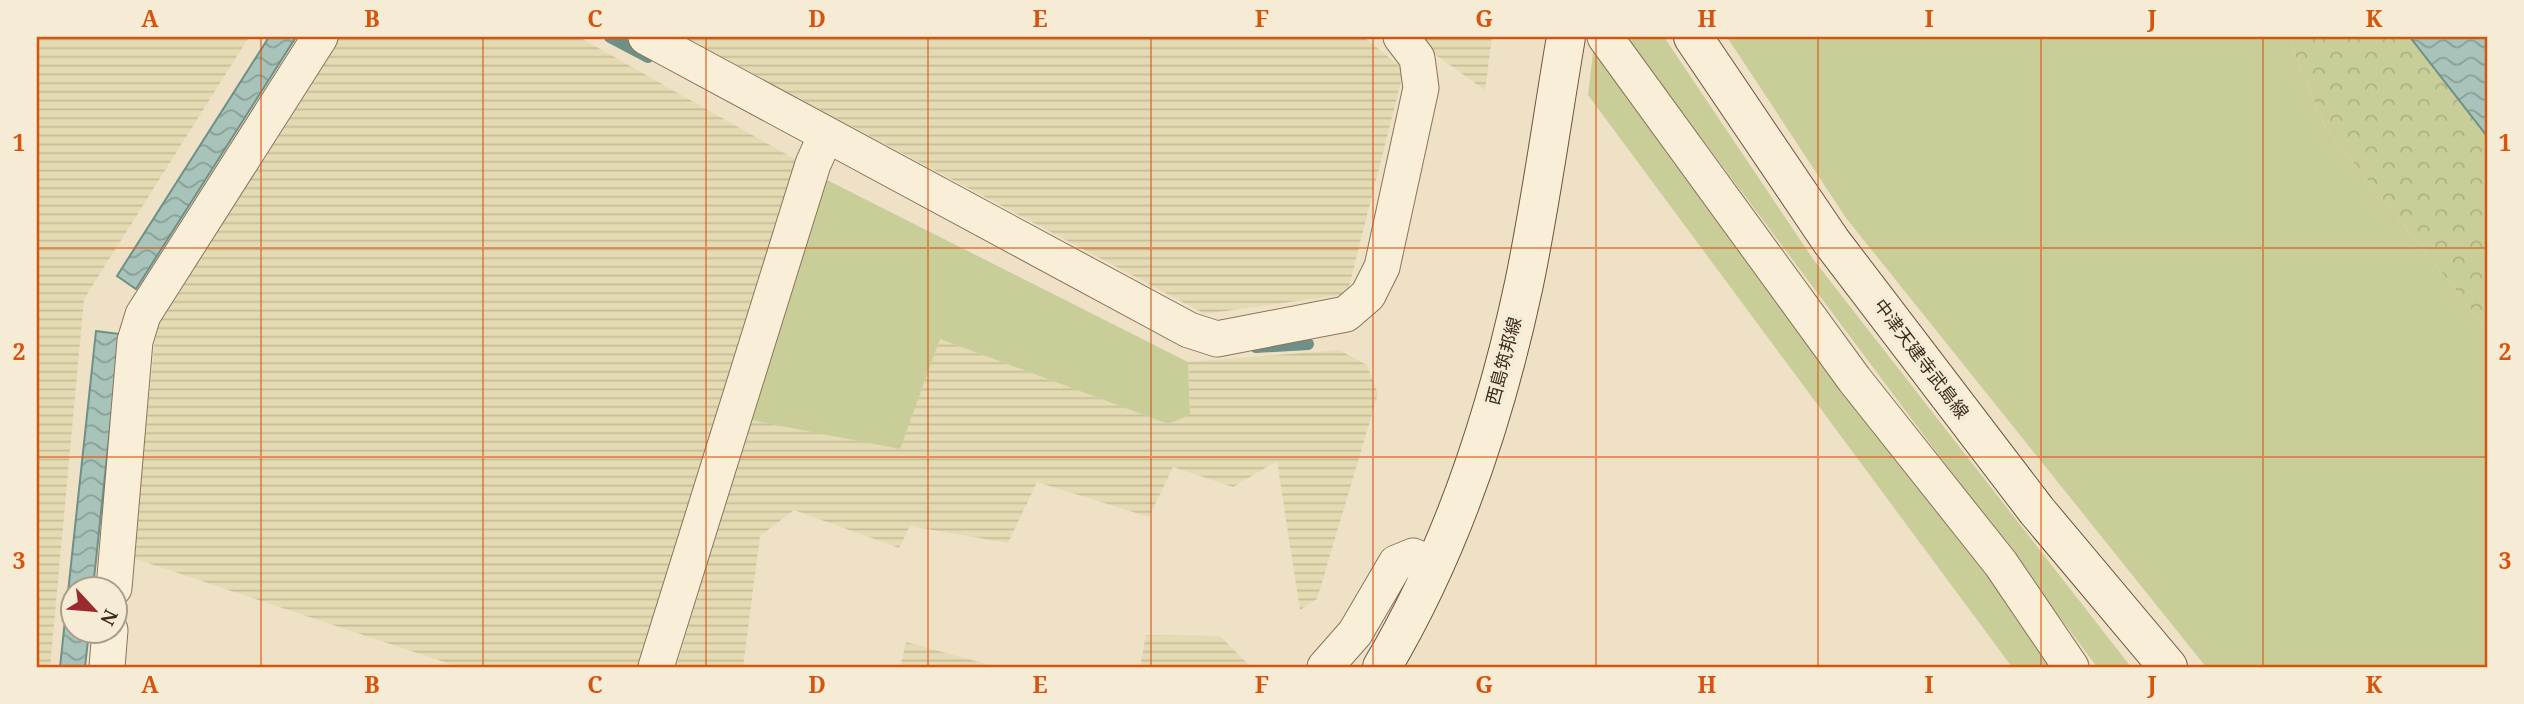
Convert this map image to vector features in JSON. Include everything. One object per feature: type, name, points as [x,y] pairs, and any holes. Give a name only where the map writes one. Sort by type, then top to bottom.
[{"type":"main road","name":"西島筑邦線","points":[[1382,667],[1435,565],[1464,492],[1498,388],[1524,284],[1566,37]]},
{"type":"main road","name":"中津天建寺武島線","points":[[1693,37],[1831,241],[2037,510],[2168,667]]},
{"type":"street","points":[[115,574],[135,341],[143,315],[320,37]]},
{"type":"street","points":[[646,37],[1189,330],[1217,339],[1346,314],[1368,295],[1382,267],[1421,88],[1417,58],[1401,37]]},
{"type":"street","points":[[1605,37],[1854,379],[2001,564],[2071,667]]},
{"type":"street","points":[[656,667],[813,164],[826,135]]},
{"type":"street","points":[[1325,667],[1354,633],[1396,563],[1413,556],[1435,565]]},
{"type":"street","points":[[107,667],[109,644]]},
{"type":"shaded area","points":[[37,37],[249,37],[84,299],[50,667],[37,667]]},
{"type":"shaded area","points":[[339,37],[579,37],[800,162],[646,667],[459,667],[133,558],[156,328]]},
{"type":"shaded area","points":[[684,37],[1364,37],[1404,70],[1347,294],[1205,314]]},
{"type":"shaded area","points":[[1421,37],[1492,37],[1485,90],[1430,51]]},
{"type":"shaded area","points":[[940,339],[1168,424],[1190,414],[1188,362],[1339,350],[1367,365],[1378,394],[1317,599],[1300,610],[1277,461],[1233,487],[1173,467],[1149,517],[1037,482],[1008,543],[910,526],[899,548],[794,510],[760,536],[743,667],[676,667],[751,420],[900,448]]},
{"type":"shaded area","points":[[1146,635],[1220,636],[1251,667],[1140,667]]},
{"type":"shaded area","points":[[906,642],[997,667],[900,667]]},
{"type":"green space","points":[[1626,37],[1664,37],[1813,259],[2131,667],[2097,667]]},
{"type":"green space","points":[[1727,37],[2288,37],[2325,127],[2487,329],[2487,667],[2206,667],[1846,218]]},
{"type":"green space","points":[[2288,37],[2410,37],[2487,136],[2487,329],[2325,127]]},
{"type":"green space","points":[[1594,44],[2056,667],[2012,667],[1588,95]]},
{"type":"green space","points":[[825,179],[1188,362],[1190,415],[1168,424],[940,339],[900,449],[751,420]]},
{"type":"water","points":[[269,37],[296,37],[136,289],[117,276]]},
{"type":"water","points":[[2410,37],[2487,37],[2487,136]]},
{"type":"water","points":[[96,331],[120,334],[94,574],[70,574]]},
{"type":"water","points":[[62,644],[88,644],[85,667],[60,667]]},
{"type":"waterway","points":[[610,37],[648,57]]},
{"type":"waterway","points":[[1256,347],[1308,344]]}]
